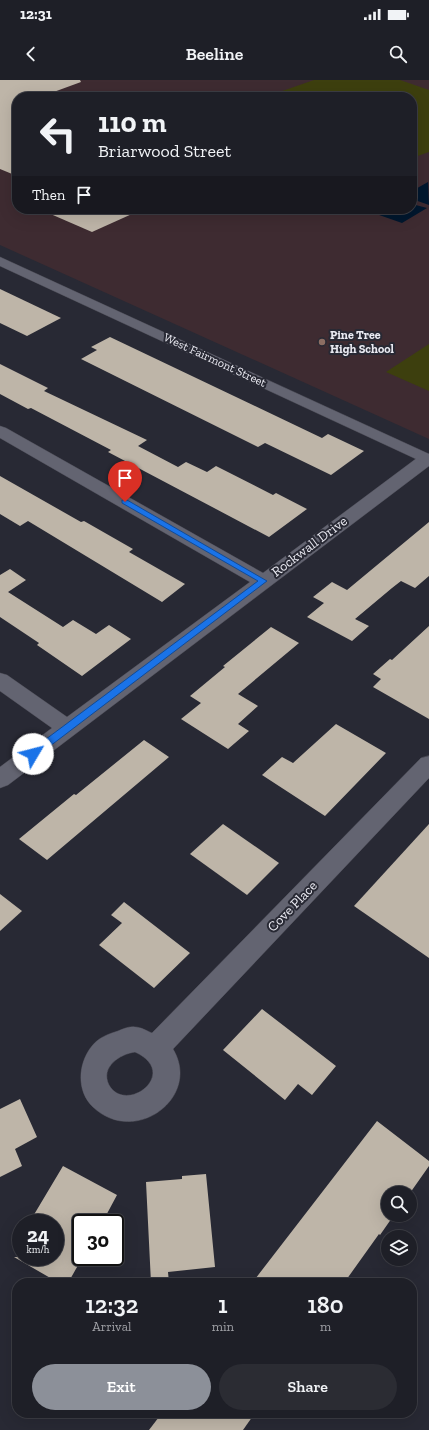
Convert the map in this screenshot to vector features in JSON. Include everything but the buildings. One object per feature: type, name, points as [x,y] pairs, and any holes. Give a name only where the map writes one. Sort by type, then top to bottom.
[{"type":"street","name":"West Fairmont Street","points":[[0,261],[428,459]]},
{"type":"street","points":[[0,431],[263,581]]},
{"type":"street","name":"Rockwall Drive","points":[[0,779],[428,459]]},
{"type":"street","points":[[0,680],[67,728]]},
{"type":"street","name":"Cove Place","points":[[156,1048],[429,764]]},
{"type":"shaded area","name":"Pine Tree High School","points":[[0,80],[429,80],[429,439],[0,245]]},
{"type":"shaded area","points":[[314,80],[400,80],[429,90],[429,152],[417,156],[417,92],[279,92]]},
{"type":"shaded area","points":[[429,344],[429,391],[386,372]]},
{"type":"water","points":[[428,182],[429,205],[417,201],[417,188]]},
{"type":"water","points":[[417,205],[427,208],[417,214]]},
{"type":"water","points":[[376,214],[417,214],[402,223]]},
{"type":"place","name":"Pine Tree High School","points":[[322,342]]},
{"type":"route","points":[[33,754],[263,581],[125,502]]}]
